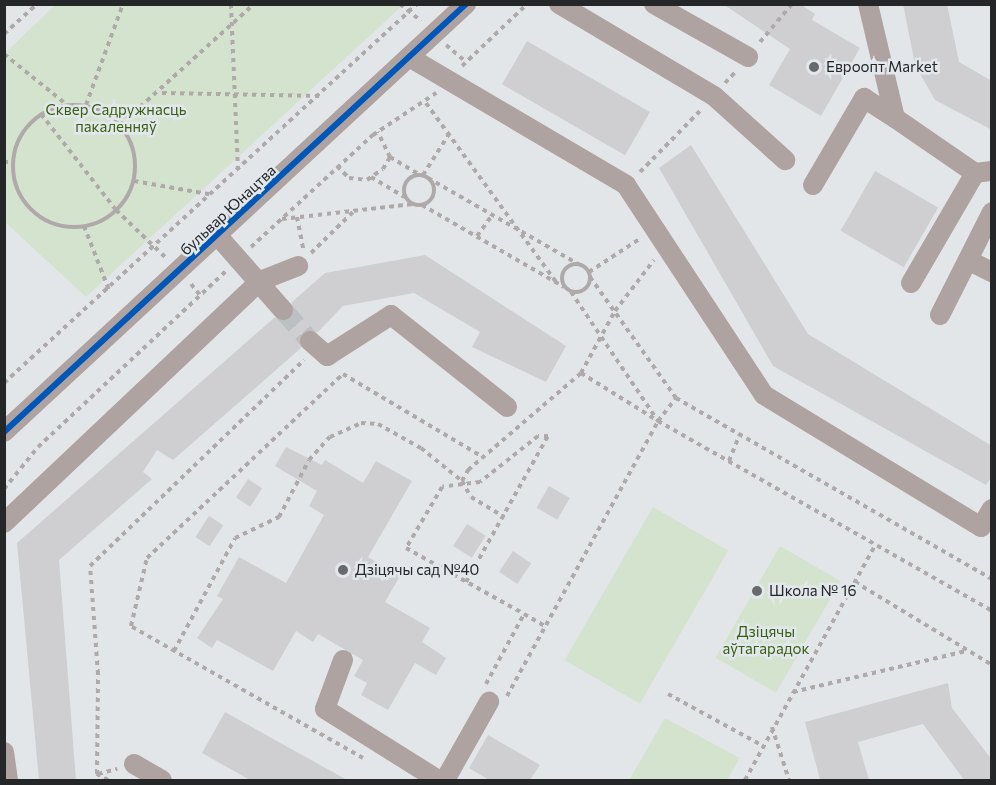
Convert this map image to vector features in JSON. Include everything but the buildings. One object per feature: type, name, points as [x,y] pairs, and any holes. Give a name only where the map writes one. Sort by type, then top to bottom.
[{"type":"street","points":[[559,4],[714,96],[785,160]]},
{"type":"street","points":[[654,4],[747,57]]},
{"type":"street","points":[[868,4],[895,118]]},
{"type":"street","name":"бульвар Юнацтва","points":[[4,432],[410,57],[459,7]]},
{"type":"street","points":[[410,57],[626,185],[764,395],[981,528],[992,509]]},
{"type":"street","points":[[813,185],[864,98],[983,172],[911,283]]},
{"type":"street","points":[[940,315],[992,212]]},
{"type":"street","points":[[217,235],[260,281],[283,310]]},
{"type":"street","points":[[968,260],[992,272]]},
{"type":"street","points":[[4,524],[260,281],[298,266]]},
{"type":"street","points":[[313,344],[327,356],[391,315],[507,407]]},
{"type":"street","points":[[343,660],[325,709],[438,780]]},
{"type":"street","points":[[445,780],[497,700]]},
{"type":"street","points":[[4,752],[8,780]]},
{"type":"street","points":[[134,764],[162,780]]},
{"type":"path","points":[[4,34],[37,4]]},
{"type":"path","points":[[86,105],[123,4]]},
{"type":"path","points":[[231,4],[238,173]]},
{"type":"path","points":[[120,125],[161,93],[254,4]]},
{"type":"path","points":[[4,383],[322,96],[417,4]]},
{"type":"path","points":[[4,489],[38,447],[337,166],[378,132],[426,103],[527,4]]},
{"type":"path","points":[[4,54],[66,104]]},
{"type":"path","points":[[161,93],[322,96]]},
{"type":"path","points":[[426,103],[524,233],[556,282]]},
{"type":"path","points":[[66,104],[86,105],[120,125],[131,142],[134,181],[116,210],[84,226],[54,225],[36,215],[22,200],[12,162],[18,140],[41,114],[66,104]]},
{"type":"path","points":[[41,114],[116,210],[201,295]]},
{"type":"path","points":[[378,132],[390,157],[578,264],[589,274],[676,398],[992,579]]},
{"type":"path","points":[[405,198],[405,183],[423,176],[449,134]]},
{"type":"path","points":[[371,177],[390,157]]},
{"type":"path","points":[[4,162],[12,162]]},
{"type":"path","points":[[337,166],[348,178],[371,177],[413,204]]},
{"type":"path","points":[[422,205],[433,196],[423,176]]},
{"type":"path","points":[[134,181],[214,195]]},
{"type":"path","points":[[281,219],[413,204],[422,205],[571,292],[658,421]]},
{"type":"path","points":[[297,217],[305,259],[354,211]]},
{"type":"path","points":[[477,237],[492,215]]},
{"type":"path","points":[[84,226],[109,290]]},
{"type":"path","points":[[571,292],[585,289],[589,274],[660,237]]},
{"type":"path","points":[[462,481],[483,457],[581,373],[660,237]]},
{"type":"path","points":[[564,287],[562,273],[578,264]]},
{"type":"path","points":[[108,780],[98,774],[98,674],[90,566],[313,344]]},
{"type":"path","points":[[581,373],[658,421],[992,611]]},
{"type":"path","points":[[371,763],[131,626],[147,558],[343,374],[483,457]]},
{"type":"path","points":[[497,700],[545,626],[658,421],[676,398]]},
{"type":"path","points":[[174,651],[235,538],[279,517],[309,460],[330,436],[361,423],[378,424],[421,448],[462,481],[471,497],[504,517]]},
{"type":"path","points":[[729,461],[740,434]]},
{"type":"path","points":[[466,582],[548,436],[538,436],[480,482],[462,481],[442,487],[406,548],[466,582],[545,626]]},
{"type":"path","points":[[745,780],[772,727],[875,545]]},
{"type":"path","points":[[855,582],[992,665]]},
{"type":"path","points":[[792,693],[967,651]]},
{"type":"path","points":[[668,694],[763,746]]},
{"type":"path","points":[[772,727],[789,780]]},
{"type":"green space","name":"Сквер Садружнасць пакаленняў","points":[[55,5],[403,5],[86,297],[5,222],[5,53]]},
{"type":"green space","points":[[653,507],[728,550],[640,704],[564,660]]},
{"type":"green space","name":"Дзіцячы аўтагарадок","points":[[780,546],[841,581],[776,693],[716,658]]},
{"type":"green space","points":[[665,718],[740,758],[727,780],[629,780]]},
{"type":"tunnel","points":[[283,310],[310,341]]},
{"type":"cycle path","points":[[4,432],[466,4]]},
{"type":"place","name":"Евроопт Market","points":[[814,67]]},
{"type":"place","name":"Дзіцячы сад №40","points":[[343,570]]},
{"type":"place","name":"Школа № 16","points":[[757,591]]}]
